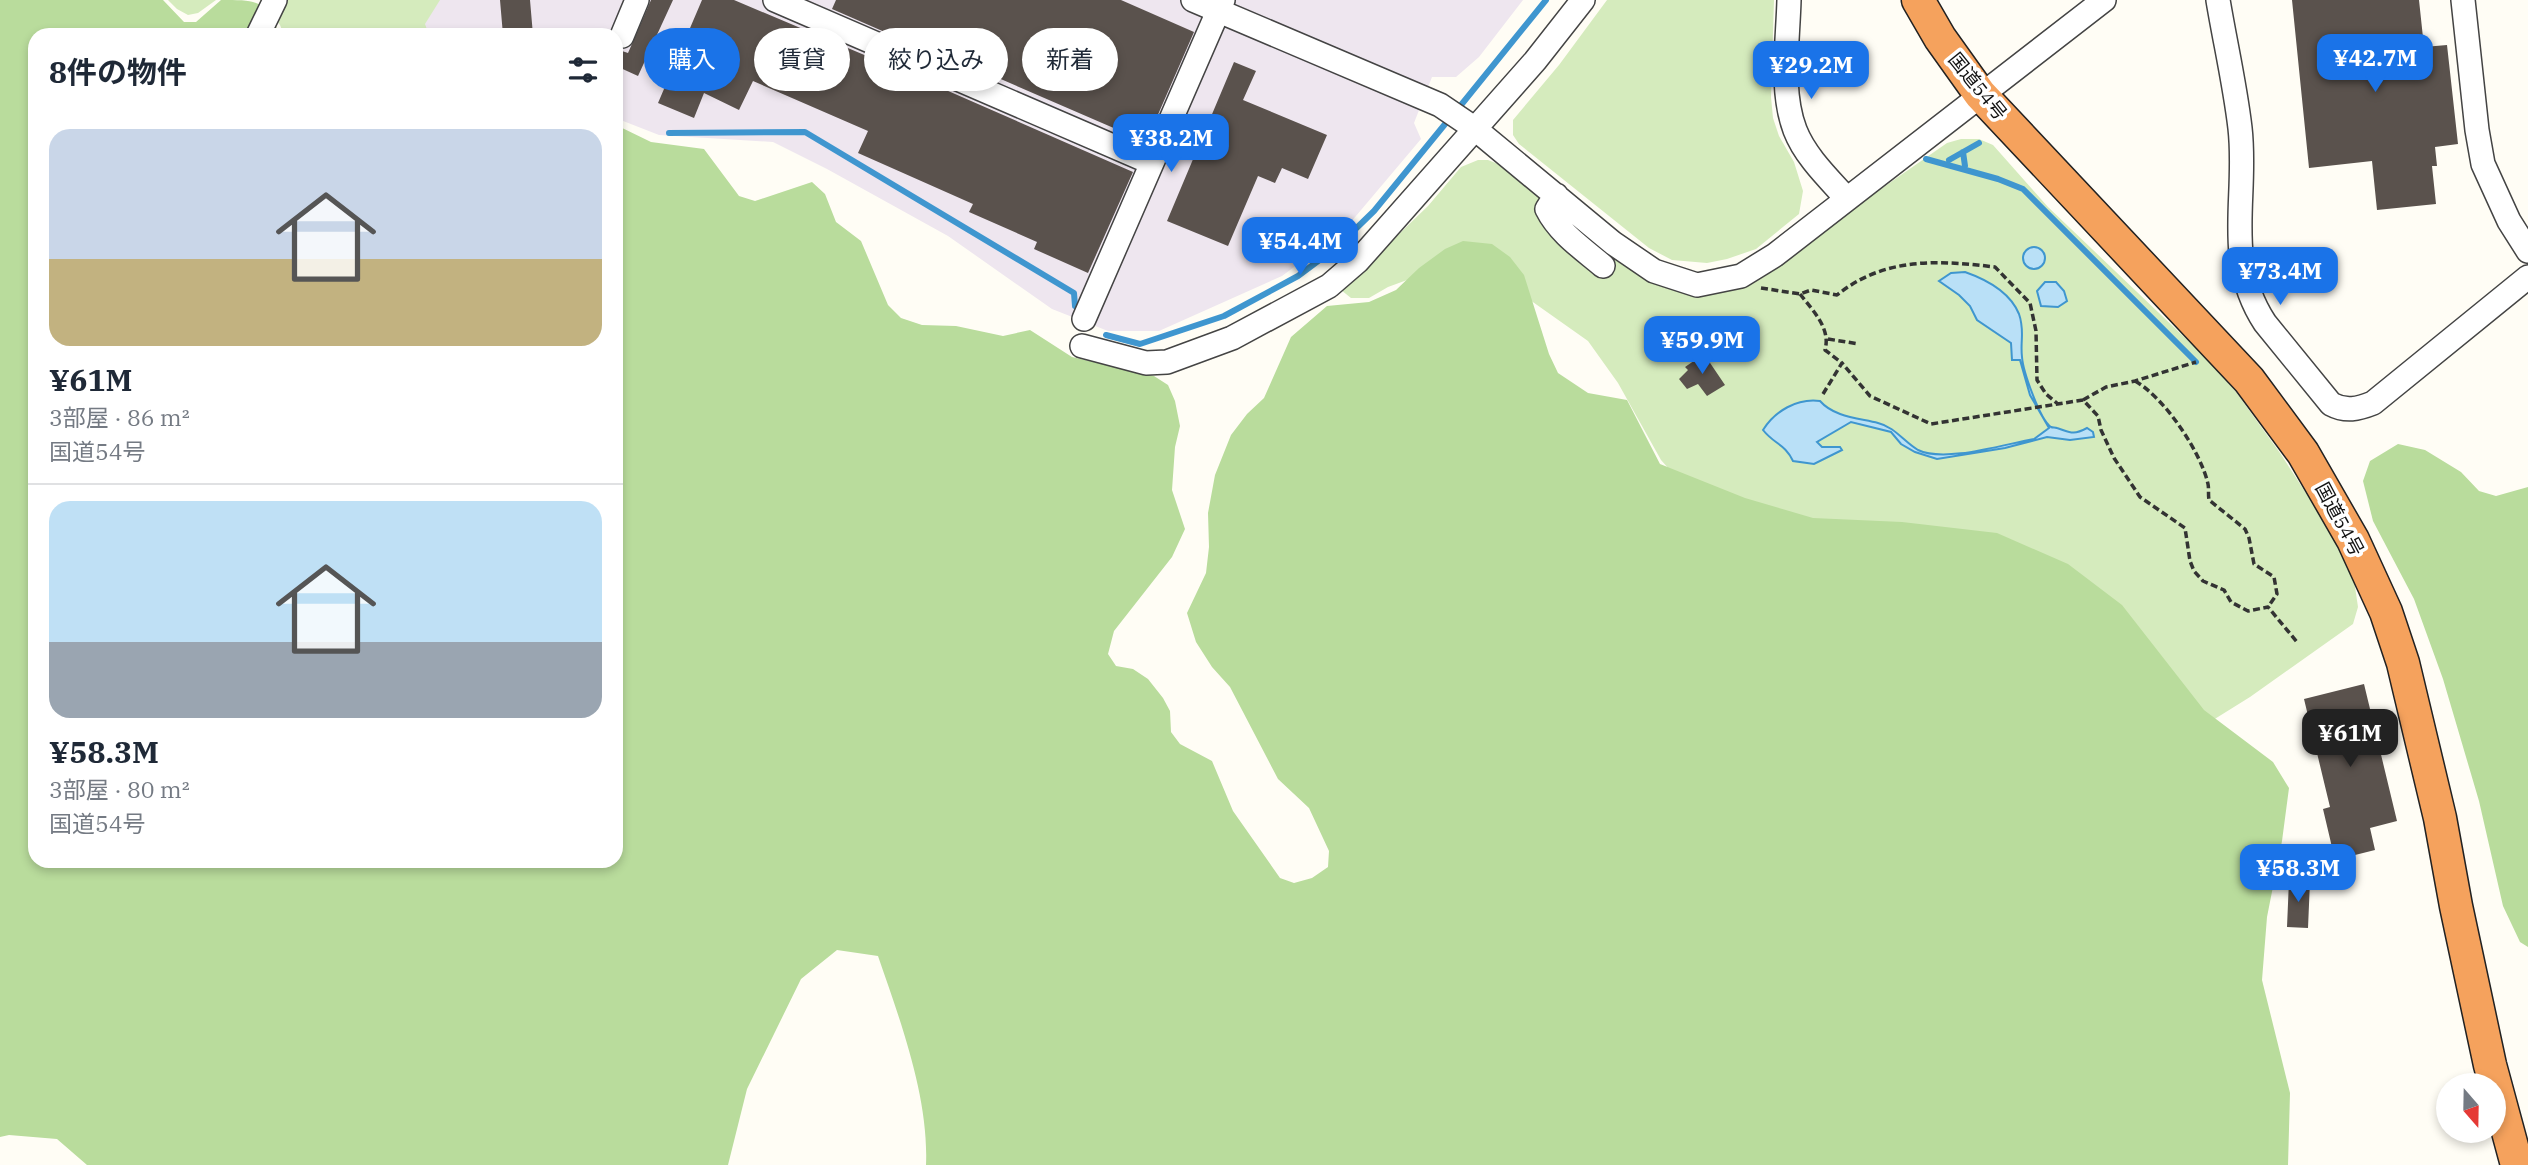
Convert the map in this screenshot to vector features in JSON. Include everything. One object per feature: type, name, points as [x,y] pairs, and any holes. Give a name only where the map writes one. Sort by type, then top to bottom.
[{"type":"highway","name":"国道54号","points":[[1918,0],[1940,38],[1980,94],[2249,380],[2303,453],[2353,540],[2386,612],[2403,663],[2437,805],[2490,1065],[2517,1165]]},
{"type":"street","points":[[261,28],[275,0]]},
{"type":"street","points":[[623,34],[637,0]]},
{"type":"street","points":[[775,0],[1152,163]]},
{"type":"street","points":[[1193,0],[1221,6],[1440,105],[1474,128],[1614,243],[1654,271],[1697,285],[1741,276],[1774,255],[2104,0]]},
{"type":"street","points":[[1082,345],[1146,363],[1167,362],[1232,338],[1329,286],[1358,261],[1535,61],[1583,0]]},
{"type":"street","points":[[1789,0],[1787,69],[1794,129],[1814,162],[1847,199]]},
{"type":"street","points":[[2218,0],[2240,129],[2238,240],[2243,275],[2255,309],[2264,323],[2331,404],[2350,409],[2373,403],[2528,277]]},
{"type":"street","points":[[2463,0],[2483,164],[2509,221],[2528,251]]},
{"type":"street","points":[[1084,318],[1221,6]]},
{"type":"street","points":[[1556,195],[1547,209],[1551,218],[1571,239],[1603,265]]},
{"type":"path","points":[[1750,287],[1800,294],[1811,290],[1837,295],[1855,280],[1897,265],[1940,262],[1996,267],[2030,303],[2036,331],[2037,380],[2046,394],[2058,404]]},
{"type":"path","points":[[1800,294],[1822,324],[1828,339],[1825,349],[1842,363],[1870,396],[1931,424],[2083,400],[2106,387],[2196,362]]},
{"type":"path","points":[[1828,339],[1859,344]]},
{"type":"path","points":[[1824,394],[1842,363]]},
{"type":"path","points":[[2083,400],[2098,416],[2101,430],[2114,458],[2140,497],[2185,528],[2194,572],[2203,581],[2224,590],[2231,602],[2248,611],[2268,607],[2277,594],[2274,577],[2254,564],[2245,529],[2209,500],[2209,486],[2201,465],[2183,433],[2158,400],[2135,381]]},
{"type":"path","points":[[2268,607],[2297,642]]},
{"type":"shaded area","points":[[388,0],[1523,0],[1479,57],[1456,77],[1432,77],[1414,123],[1421,139],[1345,229],[1282,276],[1159,331],[1108,331],[1052,309],[948,236],[773,142],[659,135],[623,121],[623,28],[375,28]]},
{"type":"green space","points":[[0,0],[163,0],[184,22],[196,22],[221,0],[244,1],[259,4],[270,15],[276,28],[28,28],[28,868],[623,868],[623,128],[651,142],[704,149],[739,196],[755,201],[812,182],[825,194],[836,222],[861,241],[888,305],[901,318],[922,325],[956,326],[1003,336],[1030,330],[1072,357],[1154,376],[1168,385],[1175,401],[1180,426],[1175,447],[1172,490],[1185,529],[1172,557],[1114,631],[1108,654],[1116,666],[1133,669],[1148,679],[1170,711],[1171,732],[1180,744],[1212,761],[1233,811],[1280,878],[1294,883],[1312,878],[1328,867],[1329,851],[1309,808],[1278,779],[1230,687],[1212,667],[1196,642],[1187,613],[1206,573],[1209,547],[1208,513],[1215,475],[1231,435],[1264,398],[1291,337],[1327,306],[1369,302],[1396,290],[1419,268],[1445,249],[1463,241],[1492,244],[1510,257],[1524,275],[1549,354],[1558,373],[1588,393],[1627,400],[1660,464],[1745,498],[1813,518],[1902,522],[1997,533],[2068,564],[2122,605],[2204,710],[2273,762],[2289,788],[2267,917],[2262,980],[2290,1093],[2288,1165],[926,1165],[926,1139],[918,1086],[904,1032],[878,956],[837,950],[801,979],[747,1089],[728,1165],[87,1165],[57,1139],[9,1135],[0,1137]]},
{"type":"green space","points":[[168,0],[216,0],[198,13],[188,15]]},
{"type":"green space","points":[[260,0],[440,0],[425,24],[426,28],[281,28]]},
{"type":"green space","points":[[1607,0],[1774,0],[1771,97],[1773,118],[1779,136],[1794,162],[1803,191],[1799,214],[1756,249],[1707,263],[1672,260],[1649,248],[1519,144],[1513,135],[1513,120],[1559,65]]},
{"type":"green space","points":[[1961,139],[1979,139],[1993,145],[2048,207],[2203,355],[2236,392],[2324,521],[2354,580],[2358,607],[2353,624],[2250,697],[2181,740],[1748,558],[1661,460],[1618,383],[1588,341],[1482,266],[1437,269],[1388,287],[1369,298],[1351,298],[1341,290],[1428,206],[1461,167],[1478,160],[1498,164],[1556,210],[1702,293],[1729,290],[1764,275],[1947,143]]},
{"type":"green space","points":[[2398,444],[2425,450],[2461,472],[2479,491],[2496,496],[2528,487],[2528,947],[2520,942],[2503,906],[2479,801],[2443,679],[2414,599],[2373,521],[2363,481],[2370,461]]},
{"type":"water","points":[[2034,247],[2042,250],[2045,258],[2042,266],[2034,269],[2026,266],[2023,258],[2026,250]]},
{"type":"water","points":[[1965,272],[1996,287],[2015,306],[2022,326],[2025,373],[2047,423],[2051,427],[2071,432],[2087,428],[2093,432],[2094,437],[2070,440],[2047,437],[2005,448],[1937,459],[1901,444],[1891,432],[1851,422],[1817,442],[1822,447],[1840,447],[1842,450],[1814,464],[1793,461],[1763,430],[1787,407],[1811,401],[1820,401],[1839,414],[1884,425],[1918,450],[1930,453],[1959,454],[1992,448],[2034,439],[2049,428],[2030,395],[2020,360],[2012,360],[2011,343],[1977,320],[1970,306],[1939,281],[1951,273]]},
{"type":"water","points":[[2045,282],[2056,282],[2064,291],[2067,301],[2058,307],[2041,306],[2037,291]]},
{"type":"building","points":[[500,0],[530,0],[532,28],[502,28]]},
{"type":"building","points":[[651,0],[673,0],[660,28],[644,28],[644,63],[638,76],[623,69],[623,51],[628,53]]},
{"type":"building","points":[[702,0],[734,0],[800,28],[754,28],[754,81],[739,110],[704,93],[694,118],[658,103],[663,91],[740,91],[740,28],[690,28]]},
{"type":"building","points":[[836,0],[1121,0],[1194,32],[1146,142],[1028,91],[1118,91],[1118,28],[1022,28],[1022,88],[1008,82],[1008,28],[876,28],[832,9]]},
{"type":"building","points":[[2292,0],[2419,0],[2424,47],[2447,45],[2458,144],[2435,147],[2437,166],[2432,166],[2436,204],[2377,210],[2372,161],[2309,168]]},
{"type":"building","points":[[850,49],[864,55],[864,91],[948,91],[1133,172],[1088,273],[1034,249],[1037,242],[969,212],[973,204],[858,153],[868,131],[776,91],[850,91]]},
{"type":"building","points":[[1234,62],[1256,71],[1243,100],[1327,135],[1308,179],[1282,168],[1275,183],[1258,176],[1228,246],[1167,221]]},
{"type":"building","points":[[1704,354],[1725,385],[1707,396],[1698,384],[1687,389],[1679,379],[1688,370],[1685,367]]},
{"type":"building","points":[[2364,684],[2397,821],[2370,828],[2375,850],[2335,860],[2323,809],[2330,807],[2304,699]]},
{"type":"building","points":[[2289,880],[2310,881],[2308,928],[2287,927]]},
{"type":"waterway","points":[[1457,110],[1546,0]]},
{"type":"waterway","points":[[1106,335],[1140,344],[1224,316],[1298,276],[1337,247],[1374,211],[1450,118]]},
{"type":"waterway","points":[[669,133],[805,132],[1074,293],[1075,306]]},
{"type":"waterway","points":[[1949,160],[1979,143]]},
{"type":"waterway","points":[[1963,152],[1965,166]]},
{"type":"waterway","points":[[1926,159],[1998,179],[2023,189],[2196,362]]}]
